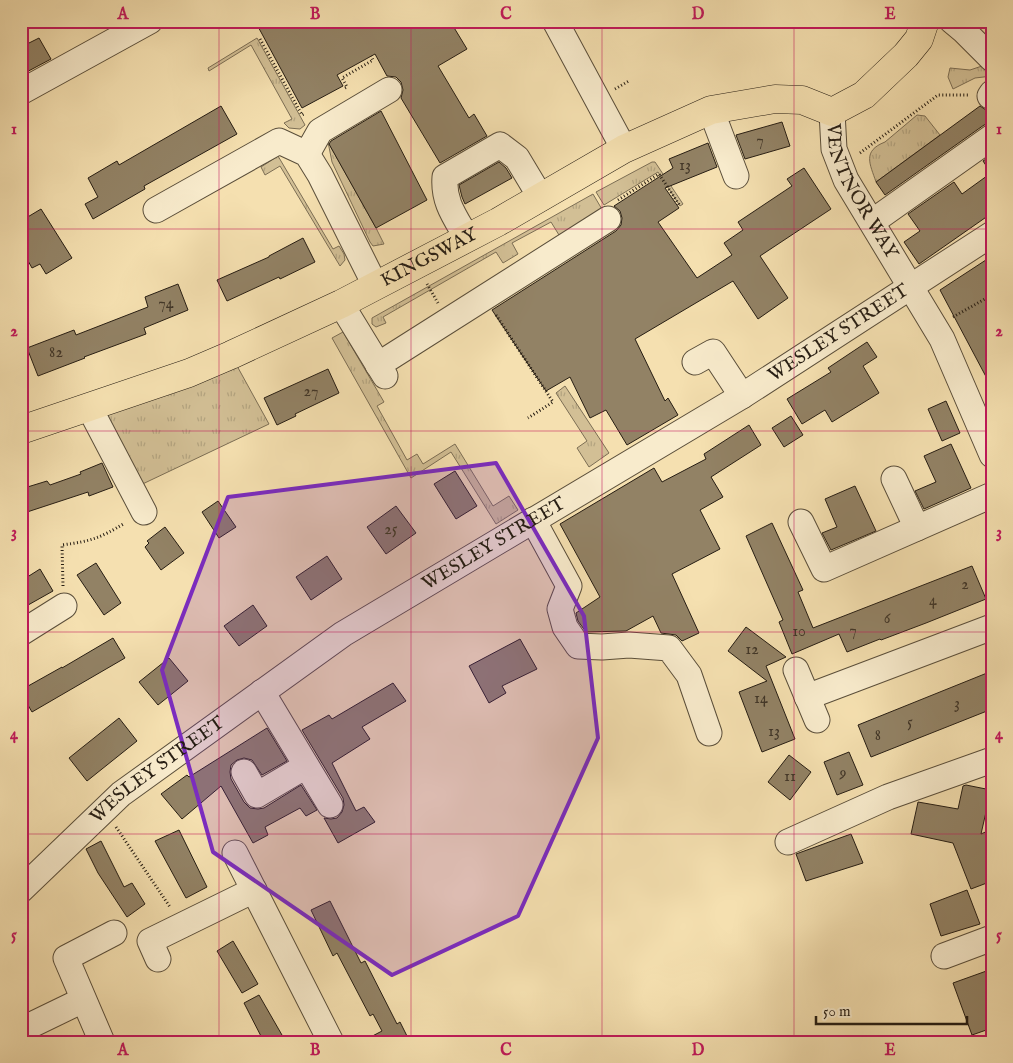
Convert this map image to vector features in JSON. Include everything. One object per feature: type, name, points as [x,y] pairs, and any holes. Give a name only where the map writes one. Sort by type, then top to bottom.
[{"type":"main road","points":[[832,112],[864,96],[906,55],[919,39],[925,21]]},
{"type":"main road","name":"KINGSWAY","points":[[21,430],[189,373],[232,356],[341,304],[467,238],[541,198],[624,149],[711,110],[775,99],[802,100],[832,112]]},
{"type":"street","points":[[21,92],[150,21]]},
{"type":"street","points":[[555,21],[624,149]]},
{"type":"street","points":[[952,21],[992,59]]},
{"type":"street","points":[[307,154],[320,131],[389,90]]},
{"type":"street","points":[[711,110],[736,176]]},
{"type":"street","name":"VENTNOR WAY","points":[[832,112],[834,149],[846,180],[942,339],[992,455]]},
{"type":"street","points":[[872,222],[992,137]]},
{"type":"street","points":[[156,210],[279,141],[307,154],[375,285]]},
{"type":"street","points":[[467,238],[447,203],[444,190],[445,177],[500,146],[517,158],[541,198]]},
{"type":"street","points":[[341,304],[382,371],[448,321],[610,211]]},
{"type":"street","name":"WESLEY STREET","points":[[21,890],[121,794],[343,634],[742,396],[992,234]]},
{"type":"street","points":[[695,362],[713,352],[742,396]]},
{"type":"street","points":[[89,407],[144,512]]},
{"type":"street","points":[[894,479],[917,528]]},
{"type":"street","points":[[801,522],[824,569],[992,495]]},
{"type":"street","points":[[533,520],[569,586],[560,609],[565,627],[578,646],[629,645],[669,648],[689,676],[710,733]]},
{"type":"street","points":[[39,631],[64,606]]},
{"type":"street","points":[[807,697],[992,627]]},
{"type":"street","points":[[796,670],[817,720]]},
{"type":"street","points":[[262,692],[330,805]]},
{"type":"street","points":[[788,842],[888,797],[992,760]]},
{"type":"street","points":[[244,772],[257,794],[306,766]]},
{"type":"street","points":[[235,854],[331,1042]]},
{"type":"street","points":[[158,959],[150,941],[254,890]]},
{"type":"street","points":[[102,1042],[66,958],[114,933]]},
{"type":"street","points":[[944,956],[992,938]]},
{"type":"street","points":[[21,1030],[83,1000]]},
{"type":"path","points":[[260,39],[302,115],[310,110]]},
{"type":"path","points":[[340,92],[347,87],[342,78],[373,60],[370,56]]},
{"type":"path","points":[[841,167],[938,95],[991,95]]},
{"type":"path","points":[[610,211],[659,174],[680,206]]},
{"type":"path","points":[[416,264],[448,321]]},
{"type":"path","points":[[950,318],[992,295]]},
{"type":"path","points":[[496,315],[553,402],[528,418]]},
{"type":"path","points":[[64,606],[62,545],[88,542],[102,537],[144,512]]},
{"type":"path","points":[[105,810],[182,925]]},
{"type":"highlighted area","points":[[496,463],[584,616],[598,738],[518,916],[392,975],[213,852],[162,670],[228,497]]},
{"type":"green space","points":[[257,38],[305,125],[300,129],[289,128],[284,123],[292,119],[251,45],[209,71],[208,68]]},
{"type":"green space","points":[[985,65],[992,66],[992,76],[975,78],[953,89],[948,77],[950,68],[970,70]]},
{"type":"green space","points":[[917,115],[925,116],[940,135],[876,182],[870,164],[870,154]]},
{"type":"green space","points":[[328,142],[384,244],[373,246],[370,242],[332,162]]},
{"type":"green space","points":[[278,156],[333,249],[339,246],[344,254],[345,260],[340,266],[280,166],[265,175],[261,167]]},
{"type":"green space","points":[[655,162],[683,204],[680,206],[658,172],[604,205],[596,192]]},
{"type":"green space","points":[[593,194],[603,211],[559,235],[551,222],[512,243],[518,254],[503,263],[496,252],[383,317],[386,323],[376,327],[372,324],[372,318]]},
{"type":"green space","points":[[343,332],[384,402],[377,406],[407,460],[417,454],[423,464],[455,444],[493,506],[509,496],[518,510],[496,524],[451,452],[411,478],[332,338]]},
{"type":"green space","points":[[231,355],[269,424],[132,489],[89,407]]},
{"type":"green space","points":[[565,386],[609,453],[589,467],[577,448],[587,441],[556,393]]},
{"type":"building","points":[[255,21],[450,21],[467,49],[438,66],[469,118],[474,114],[487,136],[440,163],[401,98],[403,90],[401,82],[396,77],[387,76],[375,54],[337,75],[343,86],[302,108]]},
{"type":"building","points":[[39,38],[51,59],[21,75],[21,47]]},
{"type":"building","points":[[221,106],[237,134],[144,186],[145,189],[93,219],[85,204],[98,197],[88,178],[117,161],[119,165]]},
{"type":"building","points":[[980,106],[992,111],[992,123],[984,125],[885,195],[876,182]]},
{"type":"building","points":[[381,111],[427,200],[376,228],[329,144]]},
{"type":"building","points":[[782,122],[790,146],[745,159],[736,135]]},
{"type":"building","points":[[708,143],[717,167],[665,188],[679,208],[658,222],[697,278],[732,255],[724,243],[743,230],[738,222],[792,186],[787,179],[804,168],[831,209],[760,256],[788,298],[758,319],[733,281],[635,339],[665,401],[668,398],[678,415],[627,445],[606,410],[590,418],[570,377],[546,391],[492,310],[616,231],[621,225],[622,218],[620,211],[614,206],[673,168],[669,159]]},
{"type":"building","points":[[992,155],[992,213],[919,264],[904,242],[920,231],[908,214],[954,182],[962,194],[991,173],[983,161]]},
{"type":"building","points":[[499,162],[506,168],[512,178],[465,204],[459,185]]},
{"type":"building","points":[[41,209],[72,258],[46,274],[40,264],[32,268],[27,259],[21,262],[21,221]]},
{"type":"building","points":[[303,238],[315,262],[227,301],[217,280],[269,257]]},
{"type":"building","points":[[992,256],[992,388],[940,290]]},
{"type":"building","points":[[178,284],[188,310],[144,328],[146,334],[38,376],[27,348],[74,330],[76,335],[148,307],[145,297]]},
{"type":"building","points":[[867,342],[877,357],[863,366],[879,393],[832,422],[825,410],[802,424],[787,399],[831,372],[828,368]]},
{"type":"building","points":[[328,369],[339,393],[295,414],[296,416],[277,425],[264,398]]},
{"type":"building","points":[[946,401],[960,433],[942,441],[928,409]]},
{"type":"building","points":[[791,416],[803,435],[784,447],[772,428]]},
{"type":"building","points":[[749,425],[761,445],[711,477],[723,497],[700,510],[720,549],[672,574],[699,633],[682,641],[676,635],[661,633],[653,616],[626,631],[586,632],[578,621],[576,613],[600,597],[560,524],[654,468],[662,482],[706,459],[704,454]]},
{"type":"building","points":[[951,444],[971,488],[924,509],[915,491],[936,482],[924,456]]},
{"type":"building","points":[[102,463],[113,487],[89,496],[88,492],[21,514],[21,489],[47,481],[50,485],[81,474],[80,472]]},
{"type":"building","points":[[455,471],[477,506],[456,519],[434,484]]},
{"type":"building","points":[[855,486],[876,531],[831,550],[822,533],[837,527],[825,499]]},
{"type":"building","points":[[218,501],[236,527],[219,538],[202,512]]},
{"type":"building","points":[[396,506],[416,533],[386,554],[367,527]]},
{"type":"building","points":[[772,523],[803,590],[798,592],[813,628],[972,566],[986,599],[847,652],[839,634],[792,654],[779,622],[783,620],[746,536]]},
{"type":"building","points":[[165,527],[184,553],[161,570],[145,547],[149,543],[147,541]]},
{"type":"building","points":[[327,556],[342,579],[311,600],[296,577]]},
{"type":"building","points":[[96,563],[121,603],[104,615],[77,575]]},
{"type":"building","points":[[40,569],[53,591],[21,609],[21,581]]},
{"type":"building","points":[[253,605],[267,626],[239,646],[224,626]]},
{"type":"building","points":[[746,627],[786,657],[766,666],[795,739],[762,752],[739,692],[767,681],[728,651]]},
{"type":"building","points":[[113,638],[125,658],[32,712],[21,690]]},
{"type":"building","points":[[520,639],[537,669],[502,686],[506,693],[489,703],[469,666]]},
{"type":"building","points":[[169,658],[188,681],[158,705],[139,682]]},
{"type":"building","points":[[992,671],[992,709],[871,757],[858,725]]},
{"type":"building","points":[[393,683],[406,701],[362,727],[370,739],[332,763],[356,811],[364,807],[375,822],[338,843],[324,818],[337,818],[342,812],[343,798],[302,730],[329,715],[332,719]]},
{"type":"building","points":[[119,718],[137,741],[87,781],[69,758]]},
{"type":"building","points":[[267,728],[287,761],[262,775],[252,760],[244,758],[237,760],[231,765],[231,779],[244,802],[250,808],[264,808],[301,785],[317,810],[306,816],[300,808],[265,827],[268,835],[253,843],[221,786],[182,819],[161,794],[187,775],[189,777]]},
{"type":"building","points":[[849,752],[863,785],[837,795],[824,762]]},
{"type":"building","points":[[789,755],[811,772],[790,800],[768,782]]},
{"type":"building","points":[[963,786],[991,790],[981,834],[992,829],[992,881],[971,889],[953,843],[911,834],[918,802],[958,809]]},
{"type":"building","points":[[179,830],[207,887],[186,898],[155,841]]},
{"type":"building","points":[[851,834],[863,863],[806,881],[796,854]]},
{"type":"building","points":[[101,841],[124,887],[132,883],[145,904],[127,917],[98,873],[86,849]]},
{"type":"building","points":[[967,890],[980,924],[941,936],[930,904]]},
{"type":"building","points":[[330,901],[361,963],[365,961],[397,1024],[400,1022],[410,1042],[361,1042],[382,1031],[373,1014],[370,1016],[337,953],[333,956],[311,910]]},
{"type":"building","points":[[233,941],[258,984],[242,993],[217,951]]},
{"type":"building","points":[[992,969],[992,1028],[972,1035],[953,983]]},
{"type":"building","points":[[259,995],[286,1042],[264,1042],[244,1003]]}]
